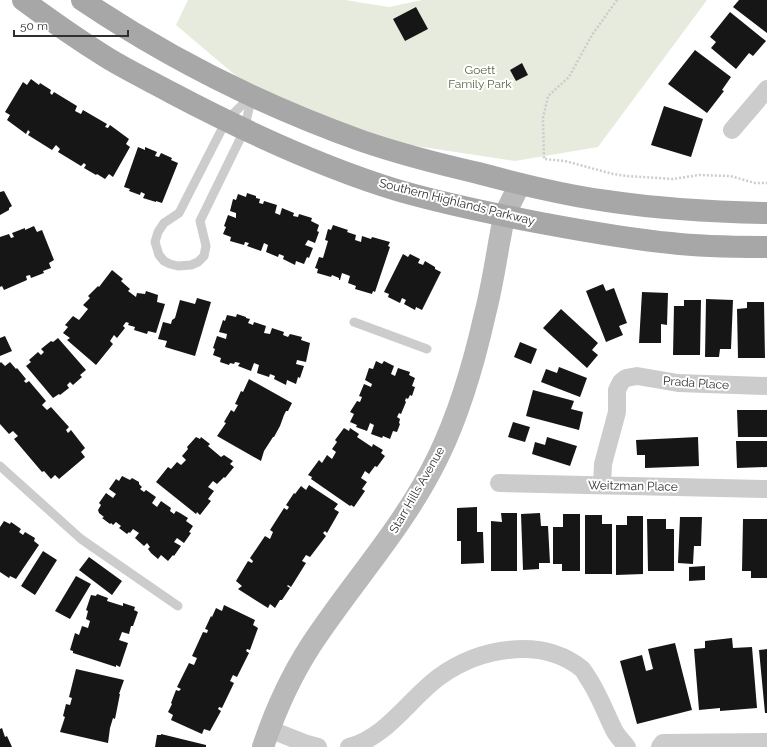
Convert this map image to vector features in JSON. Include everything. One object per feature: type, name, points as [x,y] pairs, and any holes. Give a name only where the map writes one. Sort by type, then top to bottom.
[{"type":"main road","name":"Southern Highlands Parkway","points":[[23,0],[64,30],[108,58],[235,126],[304,157],[354,176],[401,191],[505,216],[622,237],[672,244],[722,247],[767,247]]},
{"type":"main road","points":[[82,0],[123,27],[161,49],[252,95],[299,116],[363,141],[417,158],[520,184],[605,201],[730,213],[767,214]]},
{"type":"street","points":[[732,130],[767,90]]},
{"type":"street","name":"Starr Hills Avenue","points":[[266,738],[296,670],[327,621],[398,527],[438,457],[476,356],[505,216],[520,184]]},
{"type":"street","name":"Prada Place","points":[[602,485],[603,464],[617,412],[618,390],[621,382],[626,378],[642,376],[678,383],[767,386]]},
{"type":"street","name":"Weitzman Place","points":[[499,483],[767,489]]},
{"type":"street","points":[[349,747],[368,739],[381,730],[439,677],[461,664],[490,653],[517,649],[541,650],[562,657],[583,669],[599,695],[615,732],[627,747]]},
{"type":"street","points":[[266,738],[318,747]]},
{"type":"street","points":[[660,747],[663,744],[767,742]]},
{"type":"lane","points":[[252,95],[235,126],[179,213],[164,223],[158,232],[155,242],[159,255],[164,261],[178,266],[198,262],[204,256],[206,246],[200,221],[235,126],[252,95]]},
{"type":"lane","points":[[354,322],[427,349]]},
{"type":"lane","points":[[0,466],[81,539],[178,606]]},
{"type":"path","points":[[617,0],[592,35],[569,77],[548,96],[543,118],[544,159],[565,161],[613,174],[627,176],[673,179],[699,176],[730,176],[755,183],[767,183]]},
{"type":"green space","name":"Goett Family Park","points":[[188,0],[345,0],[389,7],[422,0],[707,0],[598,147],[515,161],[363,138],[255,92],[176,25]]},
{"type":"building","points":[[739,0],[767,0],[767,33],[733,7]]},
{"type":"building","points":[[416,7],[428,29],[405,41],[393,19]]},
{"type":"building","points":[[730,12],[766,41],[753,56],[749,53],[736,69],[711,48],[716,42],[710,37]]},
{"type":"building","points":[[695,50],[731,77],[722,90],[724,91],[707,113],[668,84]]},
{"type":"building","points":[[522,63],[528,75],[516,81],[510,70]]},
{"type":"building","points":[[31,79],[39,85],[40,83],[51,90],[50,93],[52,95],[54,92],[77,106],[75,111],[81,114],[83,110],[107,124],[105,127],[108,128],[110,125],[129,139],[126,144],[130,147],[113,177],[109,174],[105,179],[97,174],[96,175],[84,168],[86,165],[84,163],[81,166],[58,152],[60,149],[56,145],[52,150],[28,135],[30,132],[28,130],[26,134],[7,120],[10,115],[5,112],[23,82],[27,85]]},
{"type":"building","points":[[664,106],[703,119],[691,157],[651,145]]},
{"type":"building","points":[[138,147],[145,150],[145,147],[157,152],[155,156],[159,157],[161,153],[172,158],[171,160],[178,163],[162,203],[143,198],[145,194],[141,192],[140,195],[129,191],[130,189],[124,187]]},
{"type":"building","points":[[4,191],[12,206],[9,210],[0,215],[0,192]]},
{"type":"building","points":[[247,193],[260,199],[259,203],[263,204],[264,201],[277,205],[275,213],[280,215],[282,208],[294,213],[293,216],[298,217],[299,214],[312,218],[311,221],[319,225],[317,231],[319,232],[315,243],[308,240],[305,245],[313,248],[309,258],[307,257],[304,264],[296,261],[295,265],[283,259],[284,256],[279,254],[278,257],[266,252],[268,245],[264,243],[261,251],[247,246],[249,243],[245,242],[244,245],[230,241],[231,237],[223,234],[228,215],[236,218],[236,213],[230,211],[233,199],[236,200],[238,194],[246,197]]},
{"type":"building","points":[[333,225],[348,230],[347,232],[356,235],[355,240],[361,242],[362,236],[390,242],[388,246],[390,247],[375,292],[373,291],[372,294],[355,289],[356,286],[348,283],[350,276],[342,273],[339,280],[339,278],[332,275],[331,277],[317,273],[318,269],[315,268],[319,257],[323,258],[328,241],[325,240],[328,229],[331,230]]},
{"type":"building","points":[[34,226],[37,232],[42,230],[54,260],[49,263],[51,268],[43,271],[44,273],[31,278],[30,275],[26,276],[27,280],[4,290],[2,286],[0,287],[0,237],[9,234],[11,238],[14,237],[12,233]]},
{"type":"building","points":[[403,254],[408,257],[410,254],[420,259],[418,263],[423,265],[425,261],[441,272],[422,310],[416,307],[415,310],[404,304],[406,300],[402,298],[400,303],[388,297],[389,294],[384,292]]},
{"type":"building","points":[[112,270],[123,279],[121,281],[130,289],[128,291],[136,297],[137,293],[145,294],[146,291],[158,295],[157,302],[165,304],[156,333],[148,331],[147,334],[134,330],[135,327],[128,325],[129,323],[126,322],[123,326],[125,328],[117,338],[114,335],[110,341],[113,344],[96,365],[67,340],[70,338],[63,333],[68,327],[65,325],[73,316],[79,320],[88,309],[83,305],[90,298],[88,296],[98,286],[99,287]]},
{"type":"building","points":[[603,284],[606,291],[614,288],[627,323],[619,326],[623,335],[606,342],[586,291]]},
{"type":"building","points":[[642,292],[668,293],[667,325],[661,324],[661,343],[639,343]]},
{"type":"building","points":[[197,298],[211,302],[195,356],[165,347],[167,341],[158,339],[163,322],[171,324],[172,320],[175,318],[180,300],[195,304]]},
{"type":"building","points":[[706,299],[733,300],[731,349],[720,349],[719,357],[705,357]]},
{"type":"building","points":[[684,300],[701,300],[700,355],[673,355],[674,306],[684,306]]},
{"type":"building","points":[[747,302],[764,302],[765,358],[738,358],[737,309],[747,308]]},
{"type":"building","points":[[561,309],[598,343],[592,350],[598,355],[587,368],[543,328]]},
{"type":"building","points":[[237,314],[250,319],[248,323],[253,325],[254,322],[266,326],[264,333],[270,334],[272,328],[284,332],[283,335],[288,337],[290,334],[302,337],[301,340],[310,343],[306,362],[297,360],[296,364],[304,366],[300,378],[298,377],[296,384],[287,380],[286,385],[274,379],[275,376],[270,374],[269,377],[257,373],[259,365],[254,363],[251,371],[238,366],[240,363],[235,362],[234,364],[230,363],[229,365],[220,362],[221,358],[213,355],[215,349],[213,348],[217,336],[226,339],[227,334],[219,332],[223,320],[225,321],[227,315],[236,317]]},
{"type":"building","points":[[5,336],[12,351],[0,356],[0,338]]},
{"type":"building","points":[[58,338],[86,370],[80,375],[82,377],[73,385],[70,382],[67,385],[69,388],[53,398],[26,366],[31,362],[29,360],[38,352],[41,355],[44,352],[41,349],[51,341],[53,342]]},
{"type":"building","points":[[520,342],[537,349],[531,364],[514,357]]},
{"type":"building","points":[[376,361],[382,364],[384,361],[394,366],[391,374],[395,376],[398,368],[410,372],[409,375],[415,378],[412,386],[415,387],[412,396],[410,395],[408,399],[406,398],[401,414],[399,413],[397,417],[400,419],[400,424],[397,432],[393,431],[390,439],[371,434],[374,425],[370,423],[367,431],[356,427],[357,425],[350,422],[354,414],[350,412],[357,401],[360,402],[362,397],[359,396],[364,384],[371,387],[372,384],[365,380],[369,368],[373,369]]},
{"type":"building","points":[[1,362],[5,366],[10,362],[16,369],[17,368],[26,379],[24,381],[26,383],[29,381],[46,401],[42,405],[47,410],[51,407],[69,427],[66,430],[68,433],[71,430],[85,448],[81,452],[85,457],[59,479],[55,475],[51,479],[44,471],[42,472],[14,439],[18,436],[13,431],[9,434],[0,424]]},
{"type":"building","points":[[559,367],[587,378],[580,397],[541,382],[546,369],[557,373]]},
{"type":"building","points":[[249,379],[292,403],[288,411],[286,411],[274,437],[264,451],[261,461],[217,436],[226,423],[224,422],[231,410],[234,412],[238,405],[235,404]]},
{"type":"building","points":[[533,390],[574,401],[571,409],[583,412],[579,430],[526,416]]},
{"type":"building","points":[[737,410],[767,410],[767,437],[738,437]]},
{"type":"building","points":[[513,422],[530,427],[525,442],[508,437]]},
{"type":"building","points":[[344,428],[349,431],[350,428],[359,434],[357,437],[372,447],[373,444],[383,450],[381,453],[385,456],[377,467],[375,466],[369,474],[365,471],[361,478],[367,482],[362,489],[365,491],[354,507],[351,505],[350,506],[311,479],[312,477],[308,475],[319,460],[322,463],[327,455],[332,459],[336,452],[332,449],[337,442],[335,440]]},
{"type":"building","points":[[196,437],[200,439],[201,437],[210,444],[208,446],[221,457],[224,455],[233,461],[230,464],[234,467],[225,478],[224,477],[217,484],[213,481],[208,487],[214,491],[208,499],[211,501],[200,515],[197,512],[196,514],[156,482],[168,467],[171,469],[177,462],[181,465],[186,460],[182,456],[188,449],[187,447]]},
{"type":"building","points":[[547,437],[577,446],[570,466],[532,454],[535,442],[545,445]]},
{"type":"building","points":[[698,437],[699,466],[645,468],[645,455],[637,455],[636,440]]},
{"type":"building","points":[[736,441],[767,441],[767,467],[737,468]]},
{"type":"building","points":[[122,476],[130,480],[132,478],[139,482],[142,487],[140,489],[144,492],[146,490],[156,497],[152,503],[157,507],[161,501],[171,508],[170,511],[174,514],[176,511],[188,518],[186,521],[193,526],[189,532],[191,533],[184,543],[177,538],[174,542],[181,546],[174,556],[173,555],[168,561],[161,555],[158,559],[148,549],[150,547],[147,543],[144,546],[135,538],[139,533],[133,529],[127,534],[119,528],[121,526],[116,522],[113,525],[111,523],[110,524],[102,518],[104,517],[99,513],[98,510],[101,505],[99,503],[106,493],[113,498],[116,494],[109,489],[116,479],[119,481]]},
{"type":"building","points":[[309,485],[338,504],[334,509],[339,512],[327,533],[325,531],[323,533],[326,536],[310,557],[306,555],[302,561],[306,563],[291,587],[288,585],[287,586],[290,588],[282,600],[280,600],[275,608],[270,604],[268,608],[238,589],[242,586],[236,581],[248,561],[252,563],[253,561],[250,558],[265,536],[270,539],[273,532],[270,530],[284,508],[287,510],[289,507],[286,505],[294,493],[295,494],[301,486],[306,490]]},
{"type":"building","points":[[477,507],[477,532],[483,532],[484,563],[461,564],[461,541],[457,541],[457,508]]},
{"type":"building","points":[[501,513],[517,513],[517,571],[491,571],[491,521],[502,522]]},
{"type":"building","points":[[540,513],[541,526],[548,526],[550,563],[539,563],[539,569],[523,570],[521,514]]},
{"type":"building","points":[[563,514],[580,514],[580,571],[562,571],[562,564],[553,564],[553,527],[563,527]]},
{"type":"building","points":[[585,515],[602,515],[602,524],[612,524],[612,574],[585,574]]},
{"type":"building","points":[[627,516],[643,516],[643,574],[616,575],[616,525],[627,525]]},
{"type":"building","points":[[680,517],[702,517],[701,546],[694,546],[693,564],[678,563]]},
{"type":"building","points":[[647,519],[666,519],[666,529],[674,529],[674,571],[648,571]]},
{"type":"building","points":[[743,519],[767,519],[767,578],[751,578],[751,571],[742,571]]},
{"type":"building","points":[[4,521],[10,524],[11,522],[21,529],[19,532],[23,535],[25,532],[35,538],[34,541],[39,545],[16,579],[10,576],[9,578],[0,572],[0,527]]},
{"type":"building","points":[[43,551],[57,560],[35,595],[21,586]]},
{"type":"building","points":[[89,557],[122,581],[112,595],[79,570]]},
{"type":"building","points":[[705,566],[705,580],[689,581],[689,567]]},
{"type":"building","points":[[76,576],[91,584],[70,619],[55,611]]},
{"type":"building","points":[[97,594],[108,598],[107,601],[123,606],[123,603],[135,607],[134,610],[138,612],[129,634],[122,632],[119,640],[128,643],[120,667],[73,653],[73,651],[70,650],[75,633],[79,635],[82,626],[88,628],[90,621],[86,619],[88,611],[86,610],[91,595],[96,596]]},
{"type":"building","points":[[224,605],[255,620],[253,625],[258,628],[250,650],[247,649],[246,651],[249,653],[237,677],[233,675],[230,681],[234,683],[222,708],[219,707],[218,709],[221,711],[210,731],[204,729],[202,734],[171,720],[173,715],[168,712],[176,690],[179,691],[181,689],[177,687],[189,663],[194,665],[197,658],[192,656],[203,632],[207,633],[208,630],[205,629],[211,616],[212,617],[216,608],[222,611]]},
{"type":"building","points":[[732,638],[733,648],[752,647],[757,708],[720,711],[720,708],[699,710],[694,649],[705,648],[705,641]]},
{"type":"building","points":[[675,643],[692,710],[637,724],[620,661],[642,655],[646,671],[653,669],[648,649]]},
{"type":"building","points":[[767,649],[767,713],[765,713],[759,650]]},
{"type":"building","points":[[76,669],[124,680],[119,694],[115,719],[113,718],[110,728],[108,743],[60,732],[65,717],[63,716],[66,704],[70,705],[72,698],[69,697]]},
{"type":"building","points":[[2,728],[5,737],[7,736],[12,747],[0,747],[0,729]]},
{"type":"building","points":[[161,734],[206,745],[206,747],[155,747],[157,735]]}]
